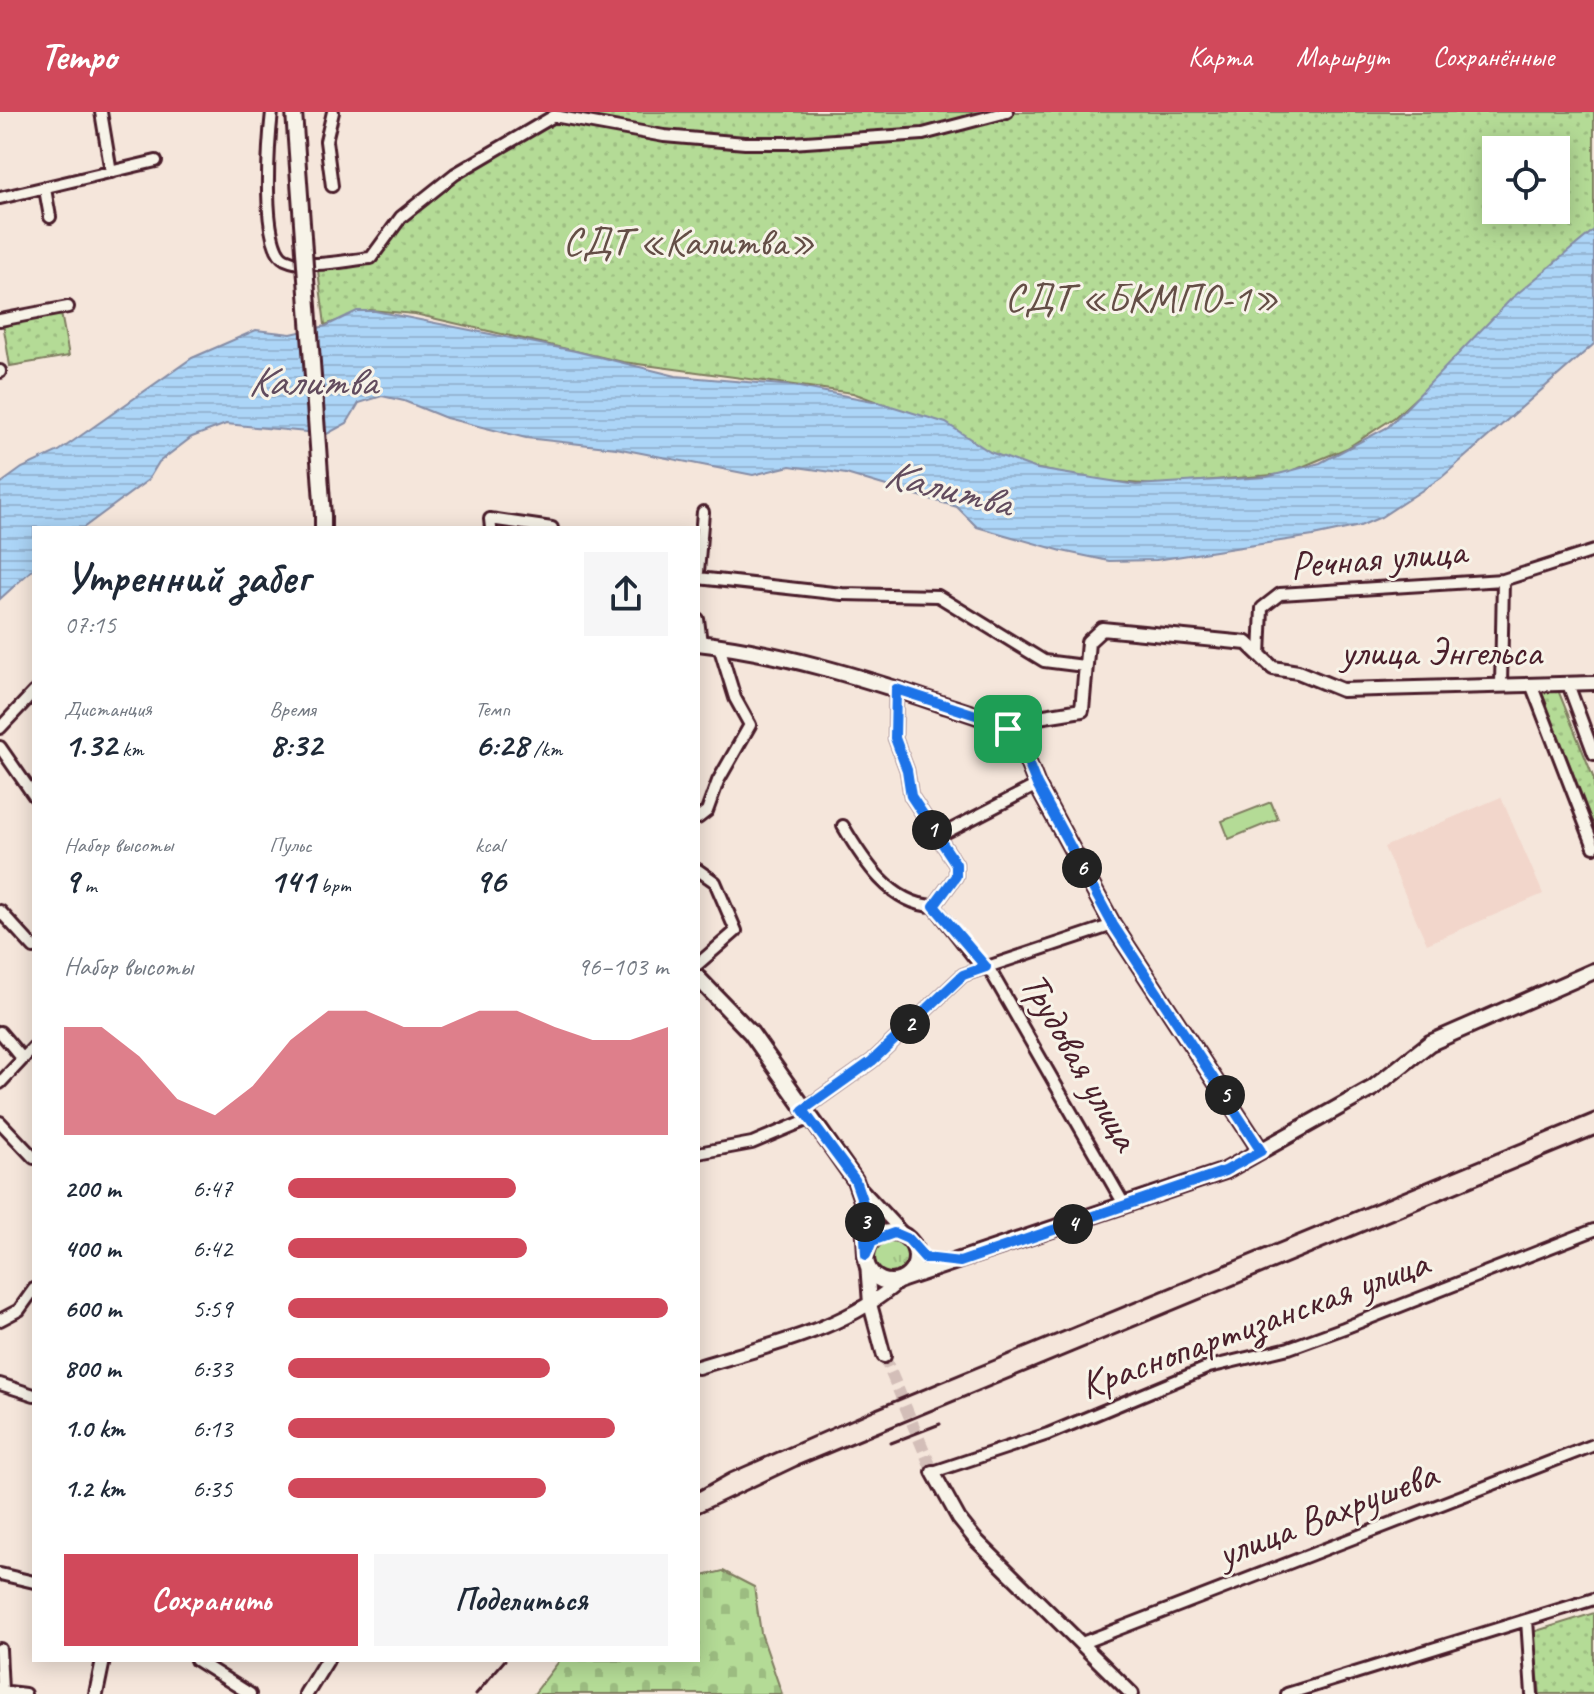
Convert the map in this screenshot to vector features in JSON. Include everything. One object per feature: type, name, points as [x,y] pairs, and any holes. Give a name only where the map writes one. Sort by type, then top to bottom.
[{"type":"main road","points":[[294,112],[323,522]]},
{"type":"main road","points":[[700,643],[896,689],[1008,729],[1024,745],[1037,785],[1113,925],[1261,1151]]},
{"type":"main road","points":[[700,980],[751,1033],[806,1115],[855,1180],[863,1203],[866,1259],[879,1279],[901,1280],[1225,1171],[1373,1088],[1430,1043],[1594,971]]},
{"type":"main road","points":[[866,1259],[872,1241],[886,1233],[911,1243],[933,1261],[960,1262]]},
{"type":"main road","points":[[901,1280],[914,1264],[911,1243]]},
{"type":"street","points":[[101,112],[111,172]]},
{"type":"street","points":[[272,112],[269,145],[271,202],[267,211],[273,246],[281,257],[315,263],[371,258],[401,217],[455,174],[554,116],[664,136],[782,143],[923,134],[1007,112]]},
{"type":"street","points":[[332,186],[326,141],[333,112]]},
{"type":"street","points":[[0,198],[156,161]]},
{"type":"street","points":[[45,189],[50,217]]},
{"type":"street","points":[[0,320],[68,307]]},
{"type":"street","points":[[700,550],[703,512]]},
{"type":"street","points":[[490,524],[521,526]]},
{"type":"street","name":"Речная улица","points":[[1260,656],[1262,608],[1280,594],[1503,580],[1594,551]]},
{"type":"street","points":[[700,575],[842,594],[938,596],[1044,661],[1084,666]]},
{"type":"street","name":"Речная улица","points":[[1501,685],[1503,580]]},
{"type":"street","name":"улица Энгельса","points":[[1008,729],[1032,718],[1082,710],[1088,642],[1093,633],[1102,629],[1247,643],[1273,668],[1298,672],[1342,690],[1594,683]]},
{"type":"street","points":[[700,816],[707,811],[718,781],[750,725],[735,698],[719,646]]},
{"type":"street","points":[[1531,684],[1594,847]]},
{"type":"street","points":[[1568,684],[1594,754]]},
{"type":"street","points":[[843,826],[863,859],[905,901],[916,906],[934,906],[956,876],[956,864],[911,796],[907,770],[895,738],[896,689]]},
{"type":"street","points":[[0,728],[32,695]]},
{"type":"street","points":[[0,747],[32,793]]},
{"type":"street","points":[[937,837],[1037,785]]},
{"type":"street","points":[[700,871],[715,882],[736,931],[700,962]]},
{"type":"street","name":"Трудовая улица","points":[[934,906],[986,967],[1077,1117],[1125,1206]]},
{"type":"street","points":[[0,911],[32,946]]},
{"type":"street","points":[[700,1153],[752,1143],[806,1115],[872,1061],[963,975],[1113,925]]},
{"type":"street","points":[[0,1032],[23,1059]]},
{"type":"street","points":[[0,1083],[32,1049]]},
{"type":"street","points":[[0,1122],[32,1156]]},
{"type":"street","points":[[855,1180],[911,1243]]},
{"type":"street","name":"Краснопартизанская улица","points":[[933,1472],[1048,1434],[1209,1367],[1289,1348],[1344,1328],[1594,1230]]},
{"type":"street","points":[[866,1259],[870,1304],[884,1356]]},
{"type":"street","points":[[700,1366],[795,1337],[870,1304],[901,1280]]},
{"type":"street","points":[[0,1320],[19,1310],[32,1292]]},
{"type":"street","points":[[0,1384],[32,1394]]},
{"type":"street","name":"улица Вахрушева","points":[[1082,1643],[1594,1445]]},
{"type":"street","points":[[933,1472],[959,1519],[975,1539],[1132,1694]]},
{"type":"street","points":[[0,1574],[32,1582]]},
{"type":"street","points":[[1287,1694],[1594,1599]]},
{"type":"street","points":[[1527,1620],[1532,1694]]},
{"type":"street","points":[[0,1649],[1,1691],[25,1694]]},
{"type":"street","points":[[96,1694],[103,1662]]},
{"type":"street","points":[[199,1662],[250,1694]]},
{"type":"street","points":[[306,1694],[326,1662]]},
{"type":"shaded area","points":[[1501,797],[1543,894],[1427,944],[1384,847]]},
{"type":"green space","name":"СДТ «БКМПО-1»","points":[[556,112],[1594,112],[1594,234],[1395,417],[1347,448],[1285,474],[1155,485],[1094,480],[1019,465],[963,443],[902,411],[853,393],[623,362],[415,314],[370,310],[325,325],[317,263],[371,258],[398,220],[443,181]]},
{"type":"green space","points":[[61,313],[69,356],[10,366],[3,323]]},
{"type":"green space","points":[[1541,690],[1558,690],[1594,779],[1594,827]]},
{"type":"green space","points":[[1271,802],[1278,819],[1229,839],[1222,821]]},
{"type":"green space","points":[[891,1238],[905,1243],[910,1257],[905,1271],[891,1276],[877,1271],[872,1257],[877,1243]]},
{"type":"green space","points":[[723,1571],[754,1587],[761,1633],[782,1694],[534,1694],[558,1662],[700,1662],[700,1577]]},
{"type":"green space","points":[[1594,1613],[1594,1694],[1540,1694],[1533,1632]]},
{"type":"water","name":"Калитва","points":[[1594,230],[1594,344],[1441,478],[1381,517],[1360,526],[1313,536],[1156,560],[1109,561],[977,527],[957,507],[846,474],[790,466],[753,475],[616,448],[526,438],[446,418],[404,401],[382,396],[359,403],[347,423],[327,434],[226,424],[192,437],[159,462],[148,480],[86,526],[32,526],[32,570],[0,599],[0,484],[22,468],[59,451],[192,358],[256,330],[291,334],[326,326],[357,311],[375,311],[575,351],[676,376],[794,386],[878,402],[946,423],[990,452],[1037,469],[1136,485],[1267,477],[1320,463],[1388,427],[1511,299]]},
{"type":"tunnel","points":[[884,1356],[933,1472]]},
{"type":"railway","points":[[700,1490],[730,1473],[876,1409],[1594,1113]]},
{"type":"railway","points":[[700,1512],[797,1466],[1594,1136]]},
{"type":"railway","points":[[891,1443],[940,1424]]},
{"type":"railway","points":[[476,1694],[503,1662]]},
{"type":"route","points":[[896,689],[988,719],[1008,729],[1024,745],[1037,785],[1113,925],[1261,1151],[1225,1171],[960,1262],[925,1258],[908,1239],[894,1233],[886,1233],[872,1241],[866,1255],[860,1191],[803,1110],[872,1061],[963,975],[986,967],[976,960],[934,906],[947,893],[956,876],[956,864],[911,796],[907,770],[895,738],[896,689]]},
{"type":"park label","name":"СДТ «Калитва»","points":[[689,242]]}]
